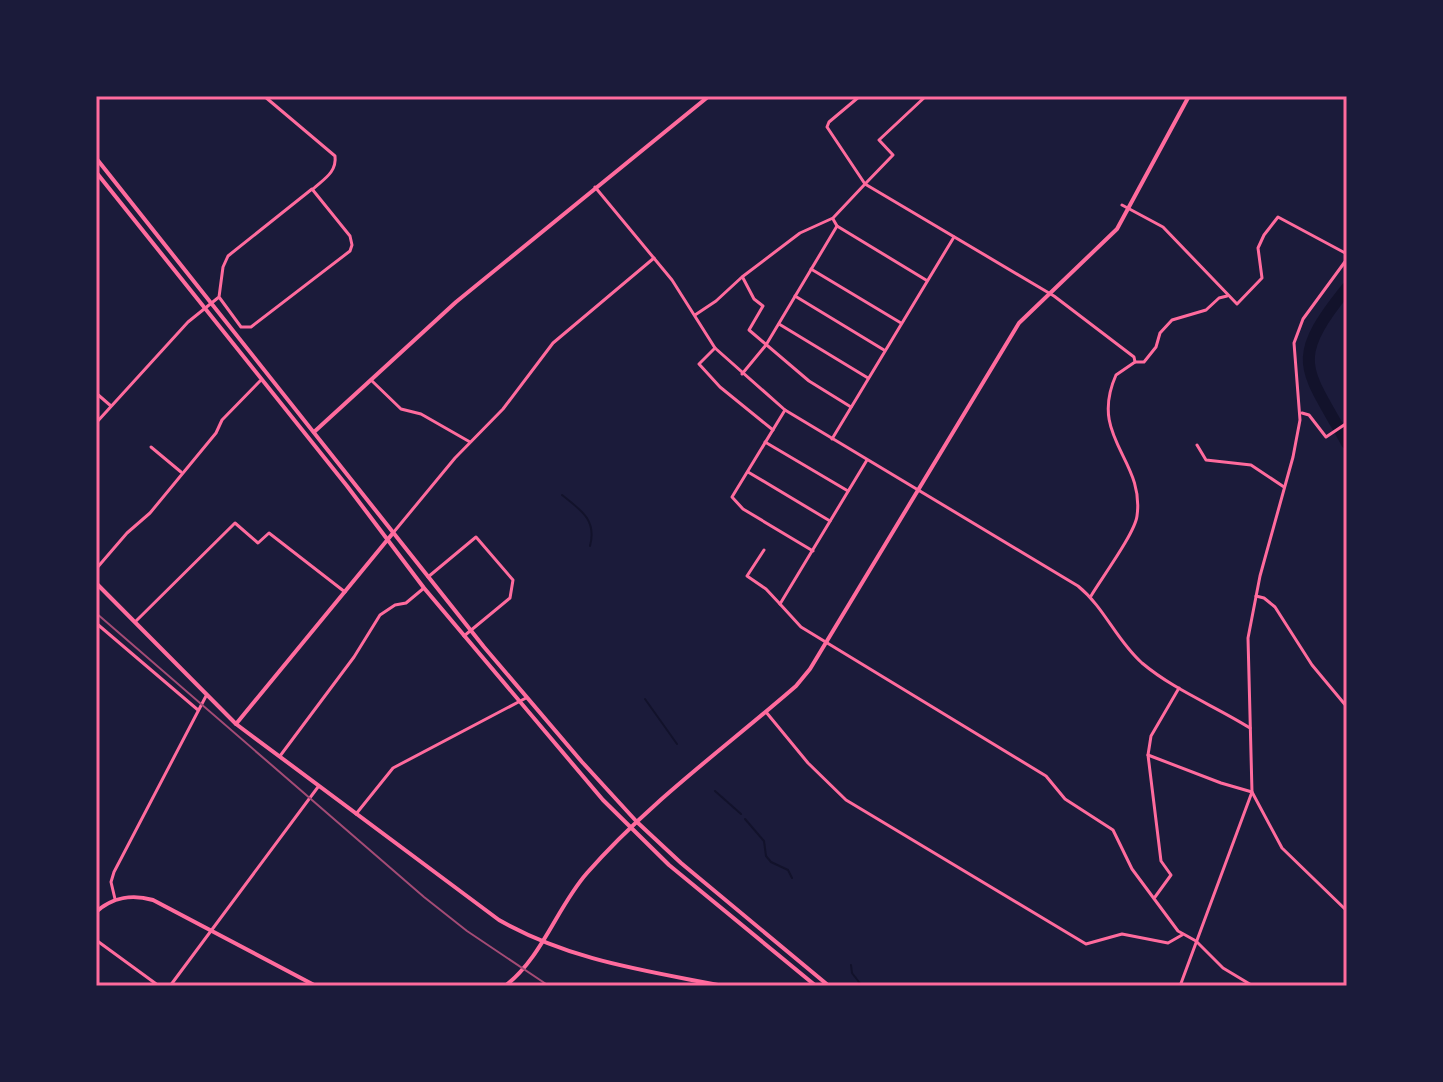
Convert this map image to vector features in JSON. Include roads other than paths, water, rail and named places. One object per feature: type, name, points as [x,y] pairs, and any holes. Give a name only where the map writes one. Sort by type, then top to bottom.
[{"type":"street","points":[[264,96],[335,156],[335,167],[228,256],[223,267],[219,297],[241,327],[251,327],[350,251],[350,236],[312,189]]},
{"type":"street","points":[[314,432],[456,302],[709,96]]},
{"type":"street","points":[[860,96],[827,127],[865,184],[1047,293],[1123,347],[1135,362]]},
{"type":"street","points":[[694,315],[805,230],[833,218],[893,155],[879,140],[926,96]]},
{"type":"street","points":[[505,986],[528,960],[576,886],[630,829],[803,679],[1019,323],[1117,229],[1189,96]]},
{"type":"street","points":[[96,158],[526,698],[637,822],[701,881],[829,986]]},
{"type":"street","points":[[96,172],[260,381],[308,436],[424,588],[630,829],[687,881],[816,986]]},
{"type":"street","points":[[595,187],[672,280],[715,348],[785,410],[1074,583],[1091,596],[1130,651],[1144,664],[1179,688],[1250,728]]},
{"type":"street","points":[[1122,205],[1163,227],[1237,304],[1262,278],[1258,248],[1278,217],[1347,257],[1303,319],[1294,343],[1293,362],[1301,412],[1248,638],[1252,792],[1180,986]]},
{"type":"street","points":[[833,218],[837,226],[928,280]]},
{"type":"street","points":[[742,374],[766,345],[837,226]]},
{"type":"street","points":[[832,439],[954,237]]},
{"type":"street","points":[[236,724],[470,442],[503,409],[553,343],[654,258]]},
{"type":"street","points":[[811,269],[902,324]]},
{"type":"street","points":[[742,277],[754,299],[763,306],[749,330],[809,381],[851,407]]},
{"type":"street","points":[[795,296],[885,351]]},
{"type":"street","points":[[1091,596],[1137,518],[1136,484],[1112,436],[1108,409],[1116,375],[1135,362],[1144,362],[1156,347],[1160,333],[1172,320],[1206,310],[1219,298],[1227,296]]},
{"type":"street","points":[[96,423],[203,308],[219,297]]},
{"type":"street","points":[[779,324],[869,378]]},
{"type":"street","points":[[715,348],[699,364],[720,387],[773,430]]},
{"type":"street","points":[[371,380],[405,411],[421,414],[470,442]]},
{"type":"street","points":[[96,569],[127,533],[150,513],[216,433],[222,420],[260,381]]},
{"type":"street","points":[[96,393],[111,406]]},
{"type":"street","points":[[785,410],[732,497],[743,509],[813,551]]},
{"type":"street","points":[[1301,412],[1309,415],[1322,435],[1328,436],[1347,423]]},
{"type":"street","points":[[765,442],[848,491]]},
{"type":"street","points":[[1197,445],[1206,460],[1251,465],[1284,487]]},
{"type":"street","points":[[151,447],[181,472]]},
{"type":"street","points":[[780,604],[867,460]]},
{"type":"street","points":[[748,472],[830,521]]},
{"type":"street","points":[[134,623],[235,523],[258,543],[269,533],[345,592]]},
{"type":"street","points":[[428,577],[476,537],[513,580],[510,598],[464,636]]},
{"type":"street","points":[[764,550],[747,576],[801,627],[1046,776],[1065,799],[1113,830],[1132,869],[1182,935],[1196,941],[1223,968],[1253,986]]},
{"type":"street","points":[[96,583],[236,724],[481,907],[540,942],[582,957],[723,986]]},
{"type":"street","points":[[280,756],[354,657],[380,615],[395,605],[406,603],[424,588]]},
{"type":"street","points":[[1256,596],[1275,607],[1312,665],[1347,707]]},
{"type":"street","points":[[96,623],[198,710]]},
{"type":"street","points":[[1155,897],[1171,875],[1161,861],[1148,755],[1151,736],[1179,688]]},
{"type":"street","points":[[115,899],[111,882],[114,872],[206,696]]},
{"type":"street","points":[[356,814],[393,768],[526,698]]},
{"type":"street","points":[[766,712],[808,763],[852,804],[1083,942],[1090,944],[1122,934],[1168,943],[1182,935]]},
{"type":"street","points":[[1148,755],[1252,792],[1286,853],[1347,911]]},
{"type":"street","points":[[170,986],[319,786]]},
{"type":"street","points":[[96,912],[115,899],[133,896],[153,900],[316,986]]},
{"type":"street","points":[[96,940],[159,986]]},
{"type":"waterway","points":[[1347,288],[1316,333],[1309,365],[1321,398],[1347,443]]},
{"type":"waterway","points":[[562,495],[586,516],[591,529],[590,546]]},
{"type":"waterway","points":[[645,699],[677,744]]},
{"type":"waterway","points":[[715,791],[741,814]]},
{"type":"waterway","points":[[745,819],[764,841],[766,856],[788,870],[792,878]]},
{"type":"waterway","points":[[851,965],[852,973],[862,986]]},
{"type":"railway","points":[[96,613],[424,897],[467,931],[549,986]]}]
